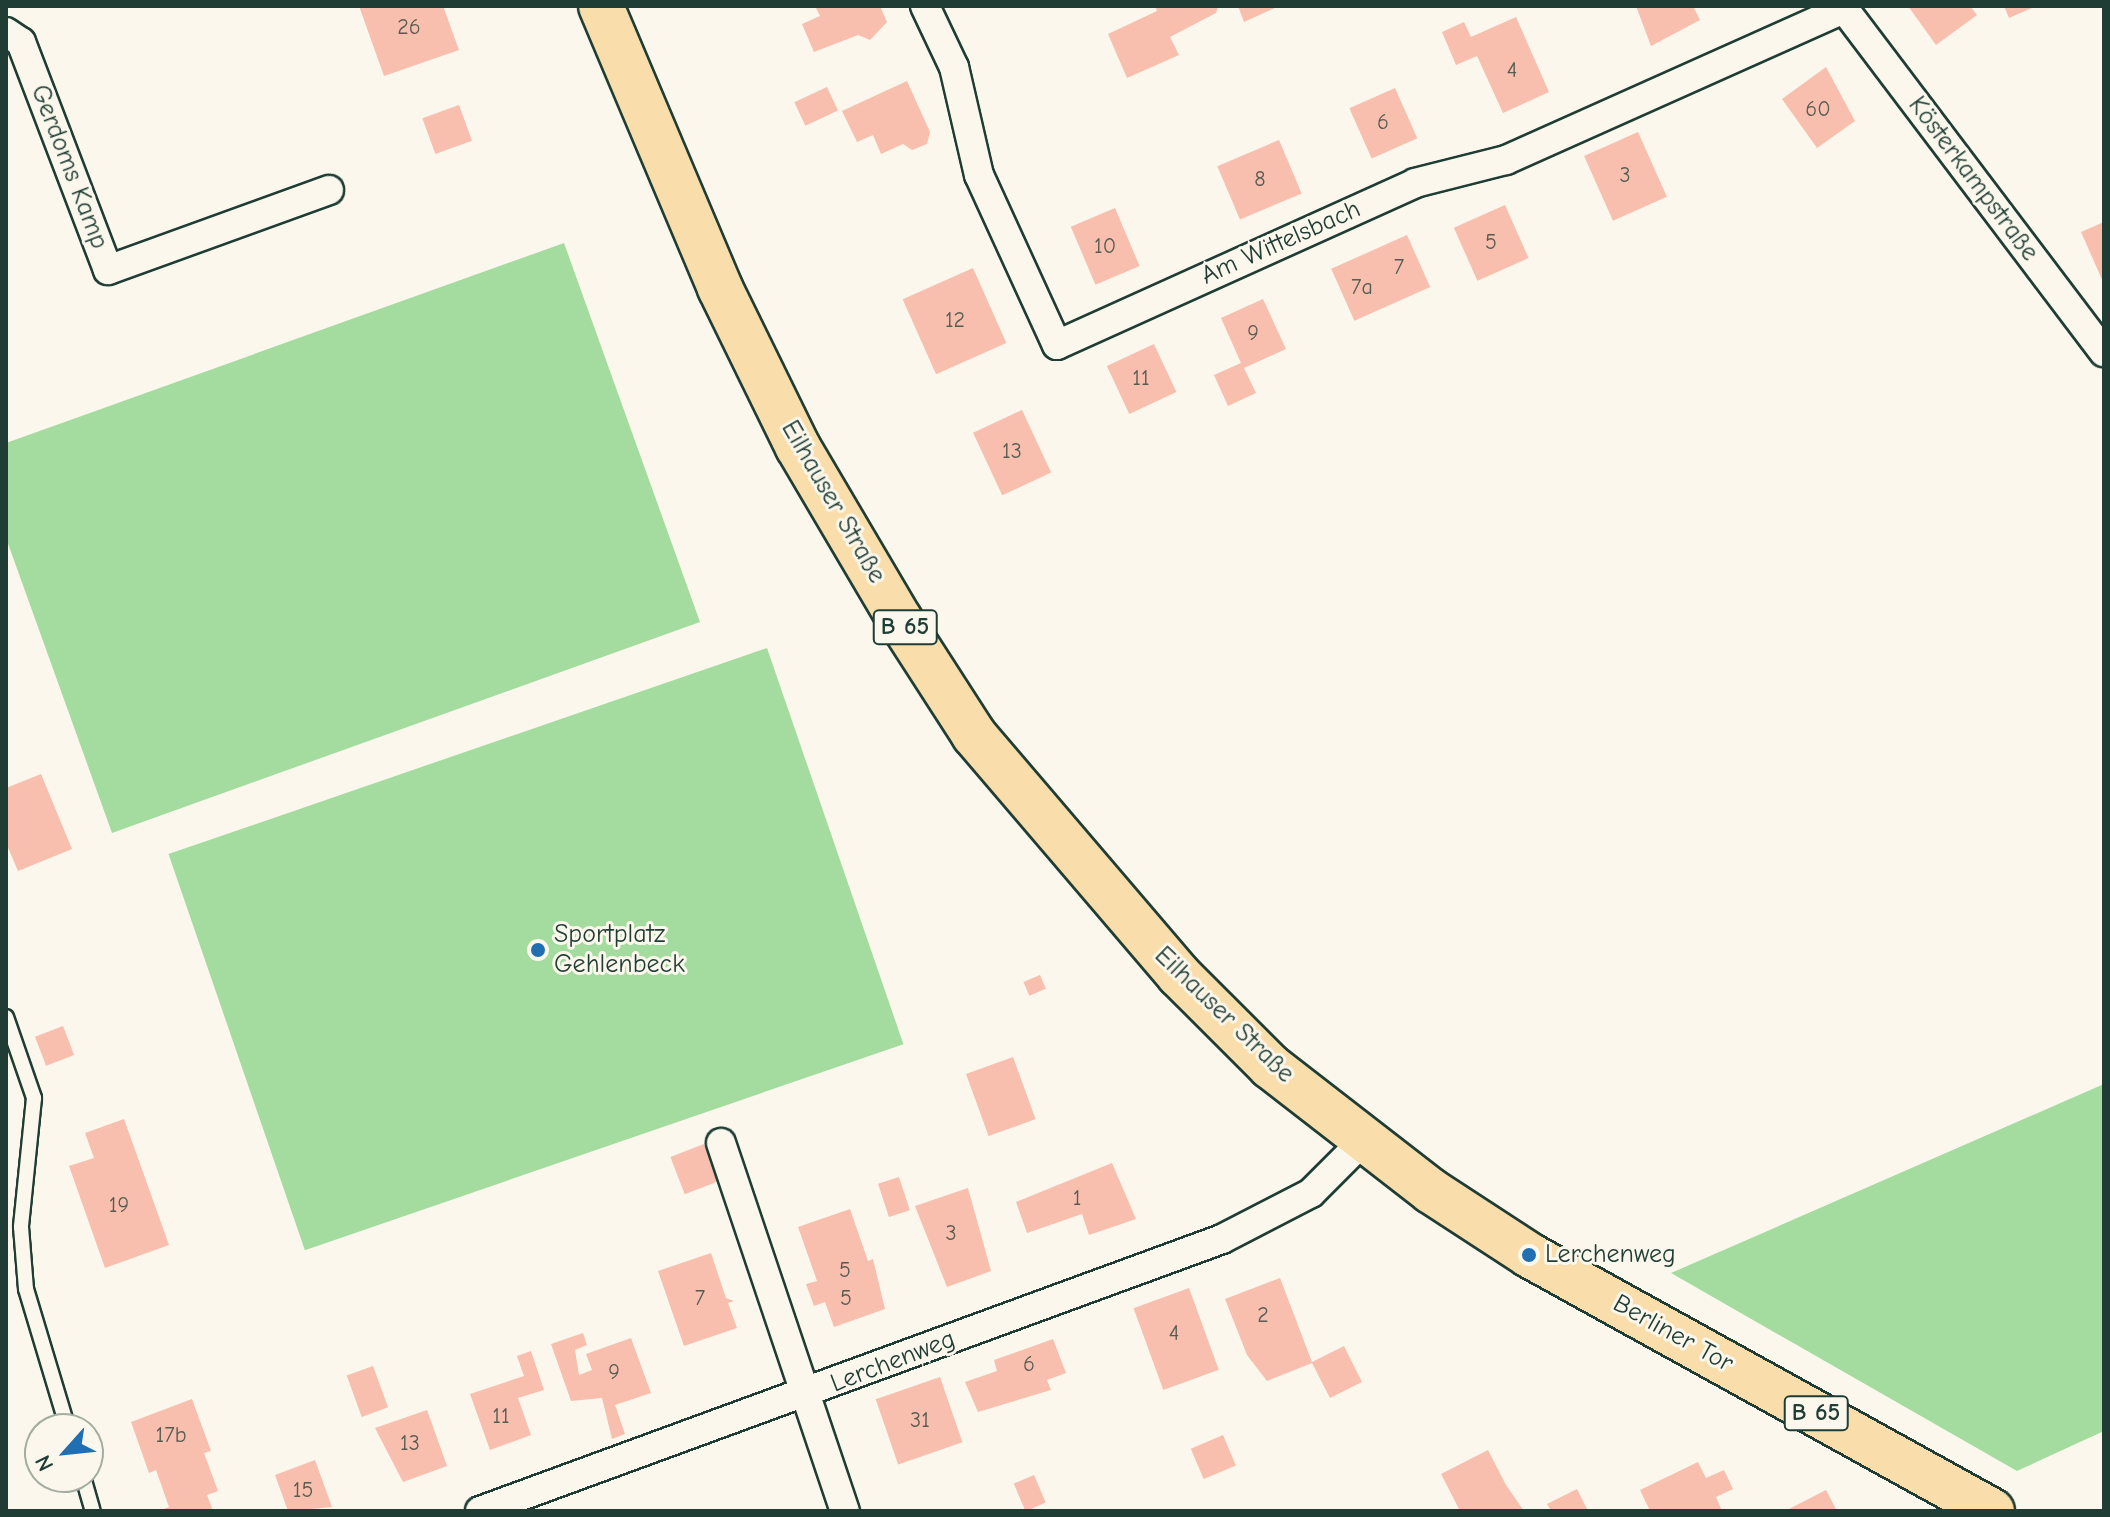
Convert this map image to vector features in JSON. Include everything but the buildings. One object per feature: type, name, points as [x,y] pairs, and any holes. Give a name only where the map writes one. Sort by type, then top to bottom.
[{"type":"main road","name":"Eilhauser Straße","points":[[601,6],[720,288],[798,447],[974,735],[1179,975],[1270,1066],[1363,1141]]},
{"type":"main road","name":"Berliner Tor","points":[[1363,1141],[1529,1255],[1992,1511]]},
{"type":"street","name":"Am Wittelsbach","points":[[925,6],[954,67],[979,175],[1057,345],[1415,183],[1506,160],[1843,7]]},
{"type":"street","name":"Kösterkampstraße","points":[[1843,7],[2104,352]]},
{"type":"street","name":"Gerdoms Kamp","points":[[6,32],[21,42],[108,270],[329,190]]},
{"type":"street","name":"Lerchenweg","points":[[480,1511],[806,1395],[1222,1239],[1311,1193],[1363,1141]]},
{"type":"street","name":"Lerchenweg","points":[[721,1143],[806,1395]]},
{"type":"street","points":[[806,1395],[845,1511]]},
{"type":"lane","points":[[6,1017],[34,1098],[21,1227],[26,1289],[63,1413]]},
{"type":"green space","points":[[564,243],[700,622],[112,833],[6,538],[6,443]]},
{"type":"green space","name":"Sportplatz Gehlenbeck","points":[[767,648],[903,1044],[305,1250],[168,854]]},
{"type":"green space","points":[[2104,1084],[2104,1431],[2017,1471],[1671,1273]]},
{"type":"place","name":"Sportplatz Gehlenbeck","points":[[538,950]]},
{"type":"place","name":"Lerchenweg","points":[[1529,1255]]}]
